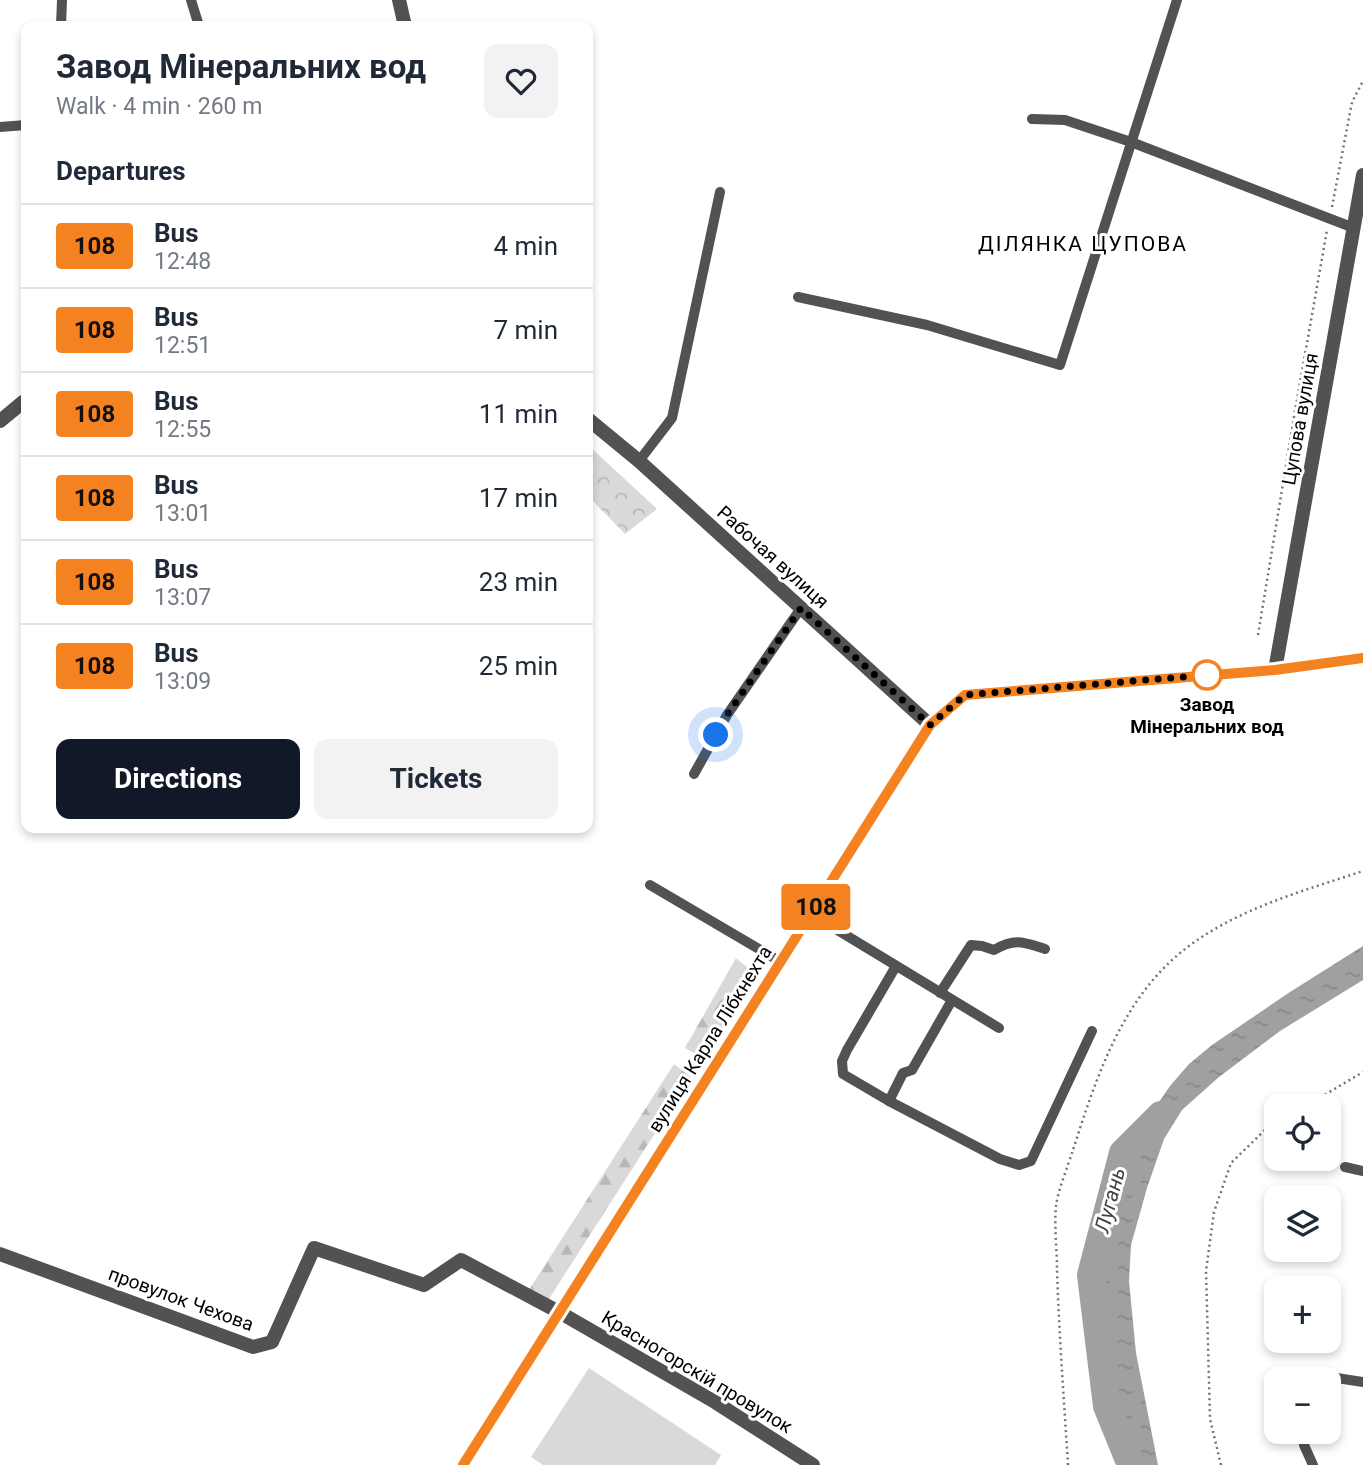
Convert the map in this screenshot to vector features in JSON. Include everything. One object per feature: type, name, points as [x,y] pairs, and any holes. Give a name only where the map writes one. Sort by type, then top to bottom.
[{"type":"street","points":[[398,0],[404,21]]},
{"type":"street","name":"Цупова вулиця","points":[[1275,670],[1363,175]]},
{"type":"street","points":[[0,421],[21,404]]},
{"type":"street","name":"Рабочая вулиця","points":[[593,423],[639,461],[930,725]]},
{"type":"street","name":"вулиця Карла Лібкнехта","points":[[463,1465],[930,725],[965,695],[1275,670],[1363,658]]},
{"type":"street","name":"провулок Чехова","points":[[0,1254],[253,1347],[272,1342],[314,1248],[424,1285],[461,1259],[559,1312]]},
{"type":"street","name":"Красногорскій провулок","points":[[559,1312],[715,1402],[813,1465]]},
{"type":"lane","points":[[61,21],[62,0]]},
{"type":"lane","points":[[191,0],[197,21]]},
{"type":"lane","points":[[798,297],[928,325],[1060,365],[1177,0]]},
{"type":"lane","points":[[1032,119],[1065,120],[1131,142],[1354,228]]},
{"type":"lane","points":[[0,127],[21,125]]},
{"type":"lane","points":[[639,461],[672,418],[720,192]]},
{"type":"lane","points":[[694,774],[727,715],[801,608]]},
{"type":"lane","points":[[650,885],[781,962]]},
{"type":"lane","points":[[811,914],[999,1028]]},
{"type":"lane","points":[[940,993],[971,945],[994,950],[1006,943],[1020,941],[1045,949]]},
{"type":"lane","points":[[897,966],[847,1050],[842,1061],[844,1074],[889,1101],[1000,1159],[1019,1165],[1031,1161],[1092,1031]]},
{"type":"lane","points":[[889,1101],[903,1073],[912,1070],[952,1000]]},
{"type":"lane","points":[[1345,1167],[1363,1171]]},
{"type":"lane","points":[[1341,1379],[1363,1382]]},
{"type":"lane","points":[[1304,1444],[1314,1465]]},
{"type":"path","points":[[1258,635],[1329,219],[1352,102],[1363,82]]},
{"type":"path","points":[[1068,1465],[1059,1333],[1056,1205],[1105,1060],[1128,1014],[1153,979],[1188,947],[1220,926],[1275,901],[1363,872]]},
{"type":"path","points":[[1326,1094],[1363,1072]]},
{"type":"path","points":[[1221,1465],[1210,1419],[1206,1271],[1214,1212],[1231,1163],[1264,1131]]},
{"type":"green space","points":[[593,450],[657,509],[625,534],[593,501]]},
{"type":"green space","points":[[736,958],[756,975],[705,1059],[685,1048]]},
{"type":"green space","points":[[674,1064],[691,1077],[547,1302],[529,1290]]},
{"type":"green space","points":[[589,1368],[721,1455],[715,1465],[543,1465],[531,1457]]},
{"type":"water","points":[[1363,946],[1363,980],[1280,1031],[1219,1077],[1182,1110],[1164,1139],[1131,1245],[1129,1281],[1136,1353],[1158,1465],[1133,1465],[1105,1331],[1104,1288],[1109,1226],[1121,1198],[1138,1132],[1189,1064],[1212,1045],[1290,992]]},
{"type":"waterway","name":"Лугань","points":[[1131,1465],[1107,1406],[1091,1275],[1123,1153],[1161,1115]]},
{"type":"bus line","name":"108","points":[[463,1465],[930,725],[965,695],[1275,670],[1363,658]]},
{"type":"place","name":"Завод Мінеральних вод","points":[[1207,675]]},
{"type":"district","name":"ДІЛЯНКА ЦУПОВА","points":[[1083,244]]},
{"type":"route","points":[[716,735],[801,608],[930,725],[965,695],[1207,675]]}]
